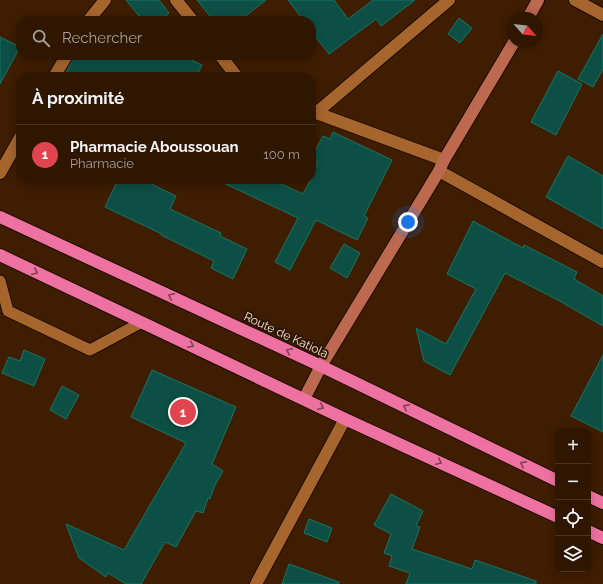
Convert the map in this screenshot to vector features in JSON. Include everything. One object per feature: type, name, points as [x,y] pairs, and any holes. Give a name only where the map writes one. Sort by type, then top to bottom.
[{"type":"highway","name":"Route de Katiola","points":[[0,217],[321,366],[555,480]]},
{"type":"highway","points":[[0,255],[345,419],[555,516]]},
{"type":"highway","points":[[591,497],[603,503]]},
{"type":"highway","points":[[591,532],[603,538]]},
{"type":"street","points":[[92,16],[105,0]]},
{"type":"street","points":[[176,0],[189,16]]},
{"type":"street","points":[[316,110],[449,0]]},
{"type":"street","points":[[531,12],[538,0]]},
{"type":"street","points":[[575,0],[603,15]]},
{"type":"street","points":[[304,399],[321,366],[442,166],[511,48]]},
{"type":"street","points":[[57,72],[64,60]]},
{"type":"street","points":[[224,60],[234,72]]},
{"type":"street","points":[[316,113],[406,148],[442,166],[603,262]]},
{"type":"street","points":[[0,173],[16,145]]},
{"type":"street","points":[[256,584],[345,419]]},
{"type":"lane","points":[[0,281],[8,311],[90,350],[142,322]]},
{"type":"building","points":[[126,0],[159,0],[169,13],[166,16],[139,16]]},
{"type":"building","points":[[197,0],[266,0],[245,16],[210,16]]},
{"type":"building","points":[[288,0],[334,0],[348,19],[373,0],[415,0],[381,26],[376,19],[329,54],[316,37],[316,16],[300,16]]},
{"type":"building","points":[[459,18],[472,28],[460,43],[448,34]]},
{"type":"building","points":[[603,34],[603,69],[593,87],[578,79]]},
{"type":"building","points":[[0,37],[16,45],[16,54],[0,84]]},
{"type":"building","points":[[72,60],[192,60],[202,65],[198,72],[66,72]]},
{"type":"building","points":[[558,71],[582,84],[556,135],[531,122]]},
{"type":"building","points":[[333,132],[392,160],[364,216],[368,218],[357,240],[316,220],[290,270],[275,262],[298,218],[226,184],[282,184],[303,194],[308,184],[316,184],[316,167],[318,162],[316,161],[316,149],[323,136],[330,139]]},
{"type":"building","points":[[568,156],[603,176],[603,229],[546,197]]},
{"type":"building","points":[[116,184],[151,184],[176,196],[170,209],[221,233],[220,236],[247,249],[233,279],[211,268],[214,261],[105,207]]},
{"type":"building","points":[[473,221],[523,248],[524,245],[577,272],[574,279],[603,296],[603,326],[558,300],[505,273],[450,375],[424,361],[416,328],[446,344],[476,289],[447,274]]},
{"type":"building","points":[[344,244],[360,253],[347,278],[330,268]]},
{"type":"building","points":[[24,350],[45,359],[34,386],[2,373],[9,357],[20,361]]},
{"type":"building","points":[[603,355],[603,432],[571,416]]},
{"type":"building","points":[[152,370],[236,407],[212,464],[223,471],[215,485],[210,499],[208,498],[203,513],[196,511],[176,547],[165,542],[141,584],[126,584],[108,573],[106,577],[79,558],[66,524],[124,550],[186,443],[131,417]]},
{"type":"building","points":[[62,386],[79,395],[66,419],[50,410]]},
{"type":"building","points":[[391,494],[423,511],[416,526],[420,527],[412,549],[472,569],[475,560],[536,581],[536,584],[406,584],[410,573],[389,566],[392,556],[384,553],[391,534],[374,525]]},
{"type":"building","points":[[309,519],[332,528],[327,542],[304,533]]},
{"type":"building","points":[[289,564],[339,582],[339,584],[282,584]]},
{"type":"place","name":"Pharmacie Aboussouan","points":[[183,412]]}]
